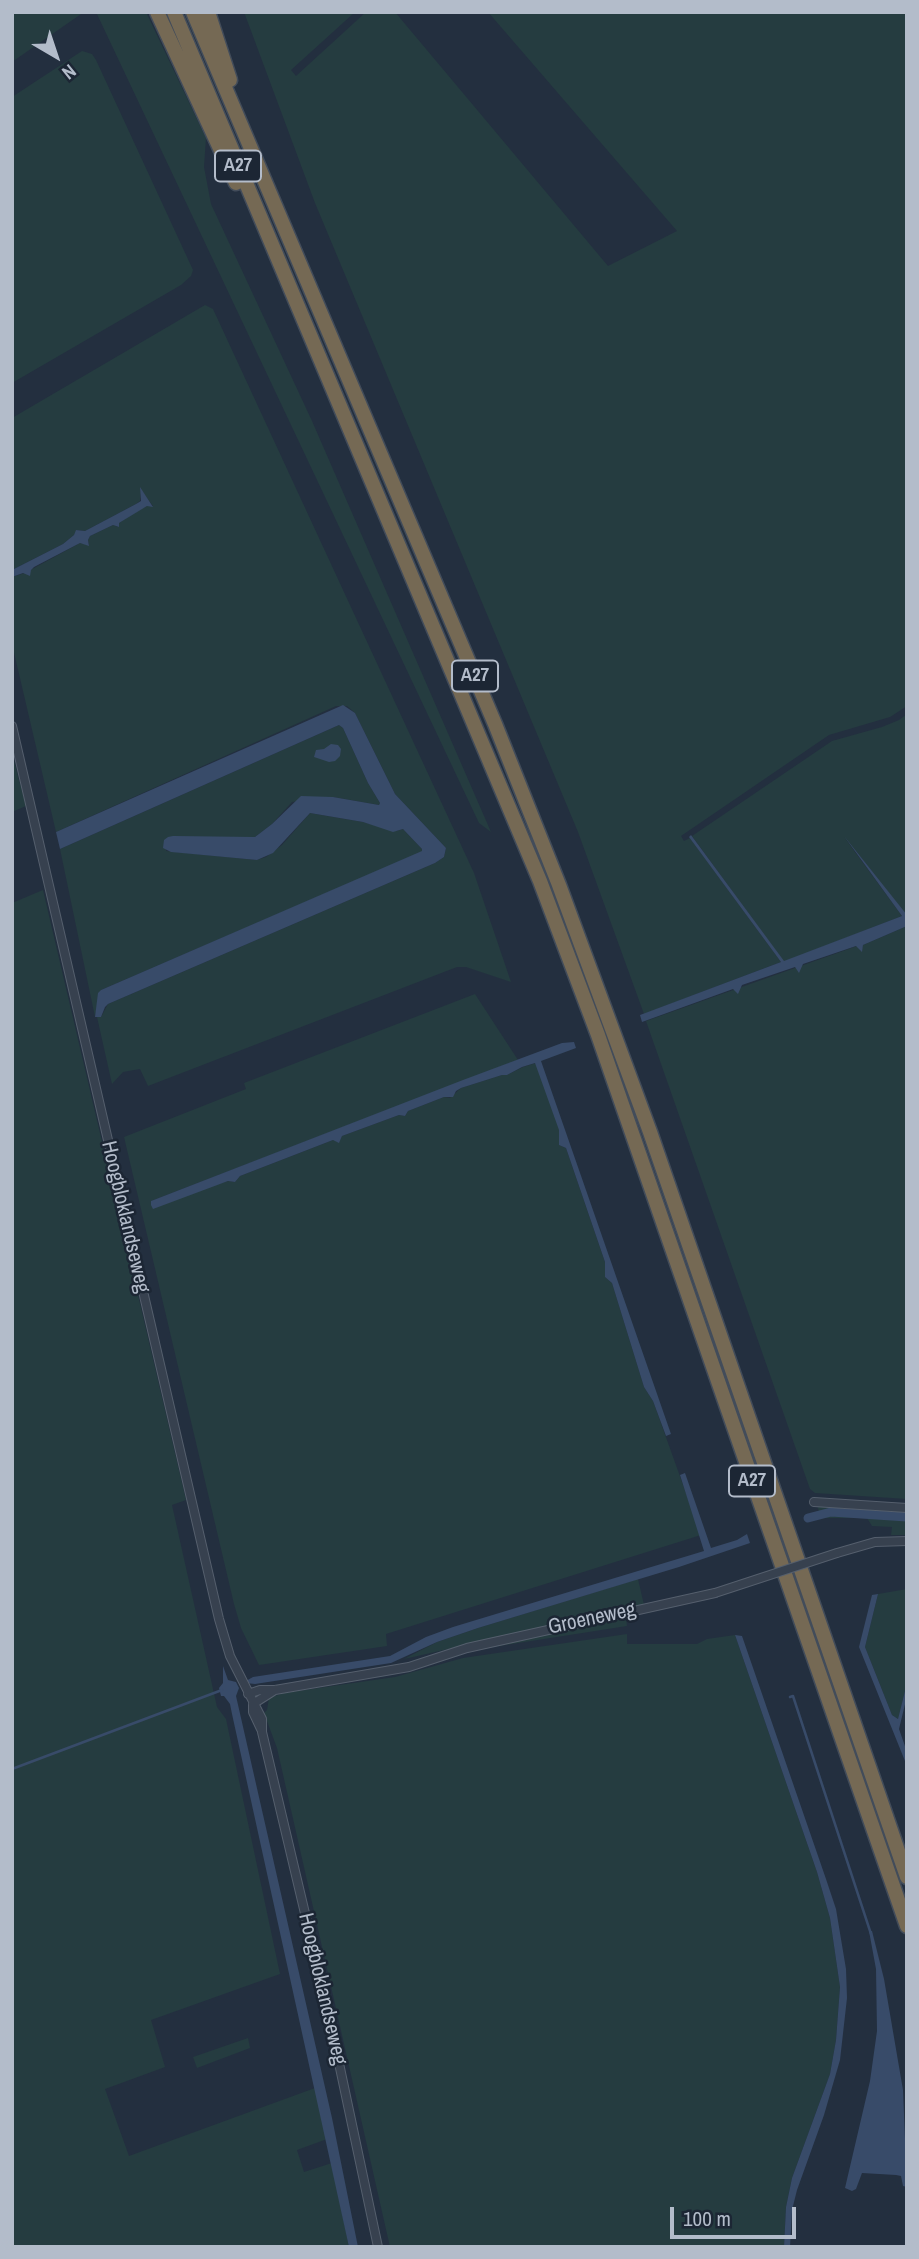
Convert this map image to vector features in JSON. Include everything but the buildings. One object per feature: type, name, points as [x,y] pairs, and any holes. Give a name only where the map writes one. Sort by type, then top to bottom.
[{"type":"highway","name":"A27","points":[[157,12],[208,125],[303,319]]},
{"type":"highway","name":"A27","points":[[174,12],[502,786],[576,975],[907,1926]]},
{"type":"highway","name":"A27","points":[[192,12],[480,688],[564,897],[650,1132],[907,1877]]},
{"type":"highway","name":"A27","points":[[208,12],[248,142]]},
{"type":"street","name":"Hoogbloklandseweg","points":[[12,726],[219,1619],[230,1656],[246,1691],[260,1713],[262,1732],[326,2002],[378,2247]]},
{"type":"street","points":[[814,1502],[907,1508]]},
{"type":"street","name":"Groeneweg","points":[[246,1691],[275,1690],[409,1667],[494,1642],[716,1593],[875,1542],[907,1541]]},
{"type":"street","name":"Groeneweg","points":[[253,1704],[275,1690]]},
{"type":"green space","points":[[12,12],[84,12],[12,62]]},
{"type":"green space","points":[[96,12],[146,12],[206,138],[204,167],[211,204],[312,421],[491,832],[479,823]]},
{"type":"green space","points":[[244,12],[355,12],[291,70],[296,76],[366,12],[395,12],[608,266],[677,231],[488,12],[907,12],[907,706],[890,717],[829,735],[681,836],[684,841],[690,838],[781,962],[644,1014],[578,832],[315,203]]},
{"type":"green space","points":[[82,51],[92,54],[96,60],[193,270],[191,276],[181,285],[12,383],[12,97]]},
{"type":"green space","points":[[205,305],[213,309],[474,873],[511,982],[466,967],[457,967],[148,1086],[140,1069],[123,1072],[112,1084],[97,1017],[101,1017],[108,1004],[435,863],[444,857],[446,848],[395,794],[355,713],[347,706],[336,706],[56,832],[12,644],[12,577],[25,573],[80,543],[89,545],[90,536],[113,525],[118,527],[119,523],[139,510],[153,506],[141,490],[140,501],[136,504],[85,531],[77,530],[63,544],[12,570],[12,418]]},
{"type":"green space","points":[[907,714],[907,916],[844,837],[902,916],[784,962],[692,836],[832,741],[882,727]]},
{"type":"green space","points":[[339,725],[343,728],[379,805],[333,797],[292,802],[272,824],[255,837],[168,837],[166,851],[257,860],[282,845],[310,813],[397,831],[403,829],[422,852],[101,990],[95,1017],[60,849]]},
{"type":"green space","points":[[12,754],[26,806],[12,812]]},
{"type":"green space","points":[[43,890],[186,1500],[172,1505],[217,1707],[226,1719],[280,1974],[151,2020],[165,2067],[105,2089],[129,2156],[315,2088],[327,2139],[297,2150],[304,2172],[332,2163],[349,2247],[12,2247],[12,903]]},
{"type":"green space","points":[[907,926],[907,1499],[815,1493],[810,1489],[646,1021],[857,946],[861,951],[863,945]]},
{"type":"green space","points":[[475,994],[518,1060],[151,1201],[229,1181],[235,1182],[240,1176],[333,1140],[339,1142],[342,1136],[399,1115],[405,1116],[408,1111],[444,1097],[450,1098],[461,1088],[507,1075],[536,1063],[560,1130],[559,1145],[566,1148],[605,1262],[605,1277],[612,1283],[644,1387],[653,1401],[701,1535],[386,1634],[387,1646],[259,1665],[241,1628],[234,1604],[124,1137],[246,1089],[244,1083]]},
{"type":"green space","points":[[817,1505],[907,1509],[907,1535],[891,1535],[892,1527],[872,1526],[867,1518],[821,1518]]},
{"type":"green space","points":[[638,1579],[644,1605],[404,1659],[437,1642]]},
{"type":"green space","points":[[907,1589],[907,1683],[898,1719],[892,1715],[865,1647],[878,1594]]},
{"type":"green space","points":[[626,1617],[627,1626],[480,1649],[481,1648]]},
{"type":"green space","points":[[627,1634],[627,1644],[697,1644],[707,1639],[735,1635],[817,1872],[830,1918],[840,1987],[836,2040],[830,2074],[792,2178],[786,2207],[784,2247],[390,2247],[277,1748],[264,1713],[269,1698],[284,1693],[395,1677],[463,1658]]},
{"type":"green space","points":[[248,2038],[250,2048],[197,2068],[193,2057]]},
{"type":"water","points":[[140,487],[153,507],[147,506],[119,523],[119,527],[113,525],[90,536],[89,546],[80,543],[34,567],[30,576],[23,573],[12,577],[12,570],[63,544],[76,530],[85,531],[141,501]]},
{"type":"water","points":[[343,705],[355,713],[395,794],[446,848],[444,857],[108,1004],[101,1017],[95,1017],[98,993],[101,990],[422,851],[403,829],[393,832],[363,822],[310,813],[273,853],[257,860],[171,852],[163,848],[164,840],[173,836],[255,837],[301,796],[333,797],[379,805],[343,728],[339,725],[60,849],[56,832]]},
{"type":"water","points":[[331,744],[338,745],[341,749],[340,756],[335,761],[329,762],[314,757],[316,750]]},
{"type":"water","points":[[691,835],[784,961],[902,916],[844,836],[907,915],[907,926],[863,945],[862,952],[856,946],[803,964],[799,973],[795,967],[742,985],[738,994],[733,989],[642,1022],[640,1015],[781,962],[689,837]]},
{"type":"water","points":[[574,1042],[576,1048],[541,1061],[671,1434],[666,1436],[653,1401],[644,1387],[612,1283],[605,1277],[605,1262],[566,1148],[559,1145],[559,1130],[535,1063],[507,1075],[461,1088],[453,1097],[444,1097],[408,1111],[405,1116],[399,1115],[342,1136],[339,1143],[333,1140],[240,1176],[235,1182],[228,1181],[153,1209],[151,1205],[151,1201],[463,1080],[562,1043]]},
{"type":"water","points":[[685,1473],[711,1548],[747,1534],[750,1543],[478,1628],[437,1642],[391,1663],[255,1684],[246,1683],[253,1677],[390,1656],[426,1637],[453,1627],[704,1551],[680,1475]]},
{"type":"water","points":[[878,1594],[865,1647],[892,1715],[898,1719],[907,1683],[907,1696],[899,1729],[907,1752],[907,1766],[859,1647],[872,1595]]},
{"type":"water","points":[[735,1635],[742,1636],[836,1909],[846,1969],[847,1998],[840,2060],[797,2190],[792,2210],[790,2247],[784,2247],[786,2207],[792,2178],[830,2074],[840,1987],[830,1918],[817,1872]]},
{"type":"water","points":[[223,1666],[228,1680],[236,1682],[239,1688],[236,1696],[332,2118],[358,2247],[349,2247],[230,1704],[221,1696],[219,1688],[223,1683]]},
{"type":"water","points":[[869,1931],[872,1931],[884,1979],[903,2090],[907,2187],[903,2186],[901,2176],[862,2173],[856,2189],[852,2191],[845,2188],[870,2081],[877,2031],[876,1969]]},
{"type":"waterway","points":[[808,1518],[831,1512],[907,1517]]},
{"type":"waterway","points":[[12,1769],[222,1690]]},
{"type":"waterway","points":[[790,1697],[793,1696],[871,1934]]}]
